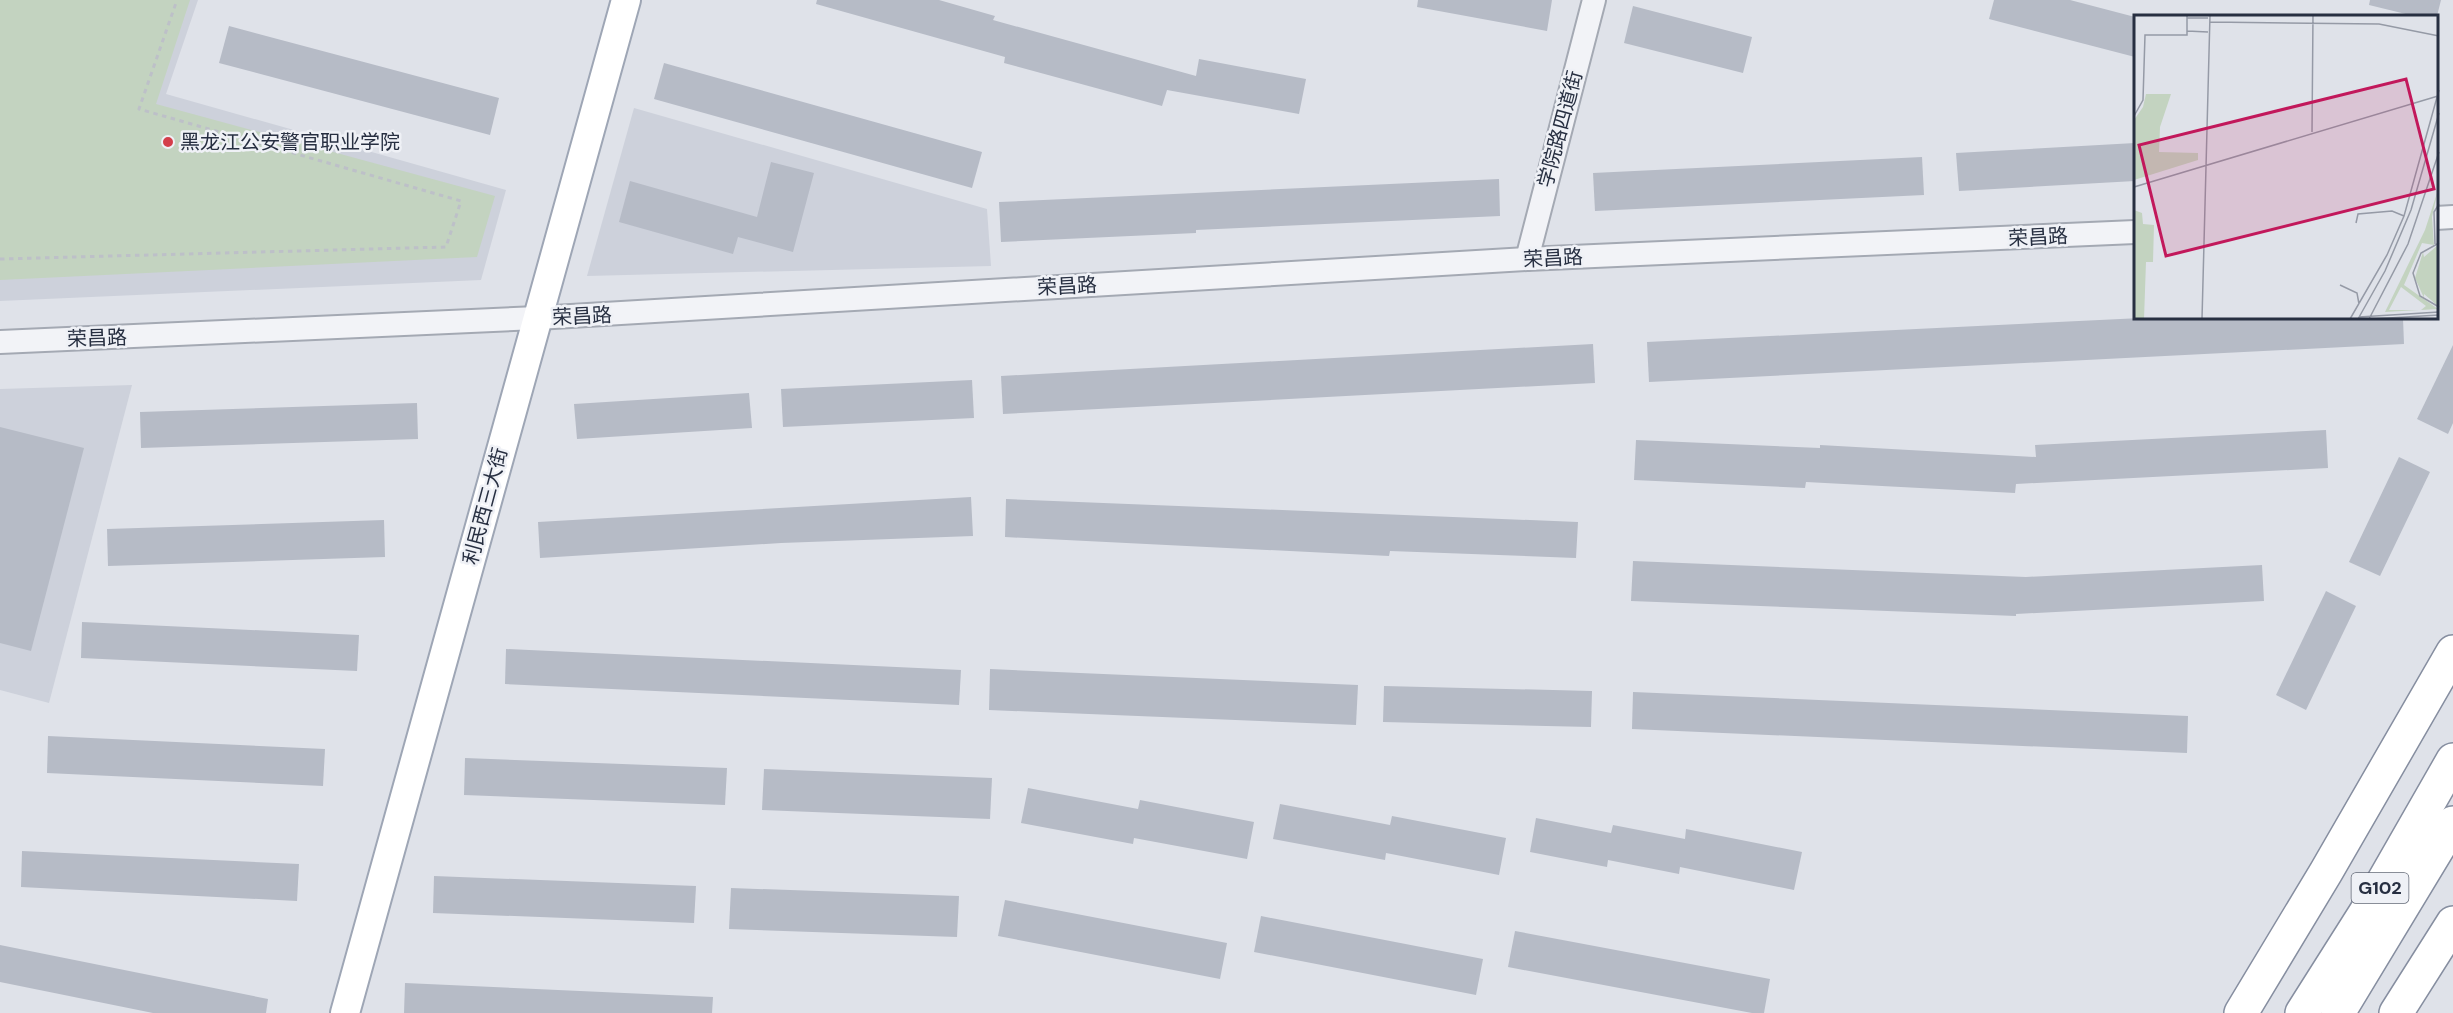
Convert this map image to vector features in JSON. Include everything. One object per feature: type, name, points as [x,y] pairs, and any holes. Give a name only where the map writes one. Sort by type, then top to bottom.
[{"type":"highway","points":[[2241,1013],[2326,872],[2453,652]]},
{"type":"highway","name":"G102","points":[[2302,1013],[2366,912],[2453,760]]},
{"type":"highway","name":"G102","points":[[2338,1013],[2453,823]]},
{"type":"highway","points":[[2396,1013],[2453,923]]},
{"type":"main road","name":"利民西三大街","points":[[345,1013],[531,319],[612,0]]},
{"type":"main road","name":"利民西三大街","points":[[335,1013],[531,319],[626,0]]},
{"type":"street","name":"学院路四道街","points":[[1527,259],[1594,0]]},
{"type":"street","points":[[2438,218],[2453,217]]},
{"type":"street","name":"荣昌路","points":[[0,342],[531,319],[1527,259],[2134,232]]},
{"type":"path","points":[[0,259],[446,247],[461,201],[139,109],[177,0]]},
{"type":"shaded area","name":"黑龙江公安警官职业学院","points":[[0,0],[198,0],[166,94],[506,190],[481,280],[0,301]]},
{"type":"shaded area","points":[[634,108],[987,209],[991,266],[587,276]]},
{"type":"shaded area","points":[[132,385],[49,703],[0,690],[0,389]]},
{"type":"green space","name":"黑龙江公安警官职业学院","points":[[0,0],[190,0],[156,104],[495,196],[477,257],[0,280]]},
{"type":"building","points":[[817,0],[939,0],[995,16],[993,20],[1196,76],[1199,59],[1306,79],[1299,114],[1167,90],[1162,106],[1004,63],[1005,57],[816,4]]},
{"type":"building","points":[[1418,0],[1552,0],[1547,31],[1417,7]]},
{"type":"building","points":[[1994,0],[2070,0],[2134,17],[2134,57],[1989,19]]},
{"type":"building","points":[[2370,0],[2441,0],[2437,15],[2410,15],[2369,5]]},
{"type":"building","points":[[1633,6],[1752,37],[1743,73],[1624,43]]},
{"type":"building","points":[[229,26],[499,98],[490,135],[219,63]]},
{"type":"building","points":[[664,63],[982,152],[972,188],[654,99]]},
{"type":"building","points":[[2134,143],[2134,181],[1959,191],[1956,153]]},
{"type":"building","points":[[1922,157],[1924,195],[1595,211],[1593,173]]},
{"type":"building","points":[[771,162],[814,173],[793,252],[738,237],[733,254],[619,222],[630,181],[757,217]]},
{"type":"building","points":[[1499,179],[1500,216],[1196,230],[1196,233],[1001,242],[999,202]]},
{"type":"building","points":[[2134,318],[2403,320],[2404,344],[1649,382],[1647,342]]},
{"type":"building","points":[[1593,344],[1595,383],[1003,414],[1001,376]]},
{"type":"building","points":[[2453,345],[2453,423],[2448,434],[2417,419]]},
{"type":"building","points":[[972,380],[974,418],[783,427],[781,389]]},
{"type":"building","points":[[749,393],[752,428],[577,439],[574,404]]},
{"type":"building","points":[[417,403],[418,439],[141,448],[140,412]]},
{"type":"building","points":[[0,427],[84,448],[31,651],[0,643]]},
{"type":"building","points":[[2326,430],[2328,468],[2016,484],[2015,493],[1806,482],[1805,488],[1634,480],[1636,440],[1820,448],[1820,445],[2036,457],[2035,445]]},
{"type":"building","points":[[2399,457],[2430,472],[2380,576],[2349,562]]},
{"type":"building","points":[[971,497],[973,536],[781,543],[540,558],[538,522]]},
{"type":"building","points":[[1006,499],[1578,522],[1576,558],[1390,551],[1389,556],[1005,537]]},
{"type":"building","points":[[384,520],[385,557],[108,566],[107,529]]},
{"type":"building","points":[[1633,561],[2026,577],[2262,565],[2264,601],[2016,614],[2016,616],[1631,601]]},
{"type":"building","points":[[2326,591],[2356,606],[2306,710],[2276,695]]},
{"type":"building","points":[[82,622],[359,635],[357,671],[81,658]]},
{"type":"building","points":[[506,649],[961,670],[959,705],[505,684]]},
{"type":"building","points":[[990,669],[1358,685],[1356,725],[989,710]]},
{"type":"building","points":[[1384,686],[1592,691],[1591,727],[1383,722]]},
{"type":"building","points":[[1633,692],[2188,716],[2187,753],[1632,729]]},
{"type":"building","points":[[48,736],[325,749],[323,786],[47,773]]},
{"type":"building","points":[[465,758],[727,768],[725,805],[464,795]]},
{"type":"building","points":[[764,769],[992,778],[990,819],[762,810]]},
{"type":"building","points":[[1028,788],[1138,809],[1140,800],[1254,822],[1247,859],[1134,838],[1133,844],[1021,823]]},
{"type":"building","points":[[1280,804],[1390,825],[1392,816],[1506,838],[1499,875],[1386,853],[1385,860],[1273,839]]},
{"type":"building","points":[[1536,818],[1611,833],[1613,825],[1685,839],[1686,829],[1802,852],[1794,890],[1680,867],[1679,874],[1608,860],[1607,867],[1530,852]]},
{"type":"building","points":[[22,851],[299,864],[297,901],[21,887]]},
{"type":"building","points":[[434,876],[696,886],[694,923],[433,913]]},
{"type":"building","points":[[731,888],[959,896],[957,937],[729,929]]},
{"type":"building","points":[[1005,900],[1227,943],[1220,979],[998,936]]},
{"type":"building","points":[[1261,916],[1483,959],[1476,995],[1254,952]]},
{"type":"building","points":[[1515,931],[1770,979],[1764,1013],[1752,1013],[1508,967]]},
{"type":"building","points":[[0,945],[268,999],[266,1013],[153,1013],[0,982]]},
{"type":"building","points":[[405,983],[713,997],[712,1013],[404,1013]]},
{"type":"place","name":"黑龙江公安警官职业学院","points":[[168,142]]}]
